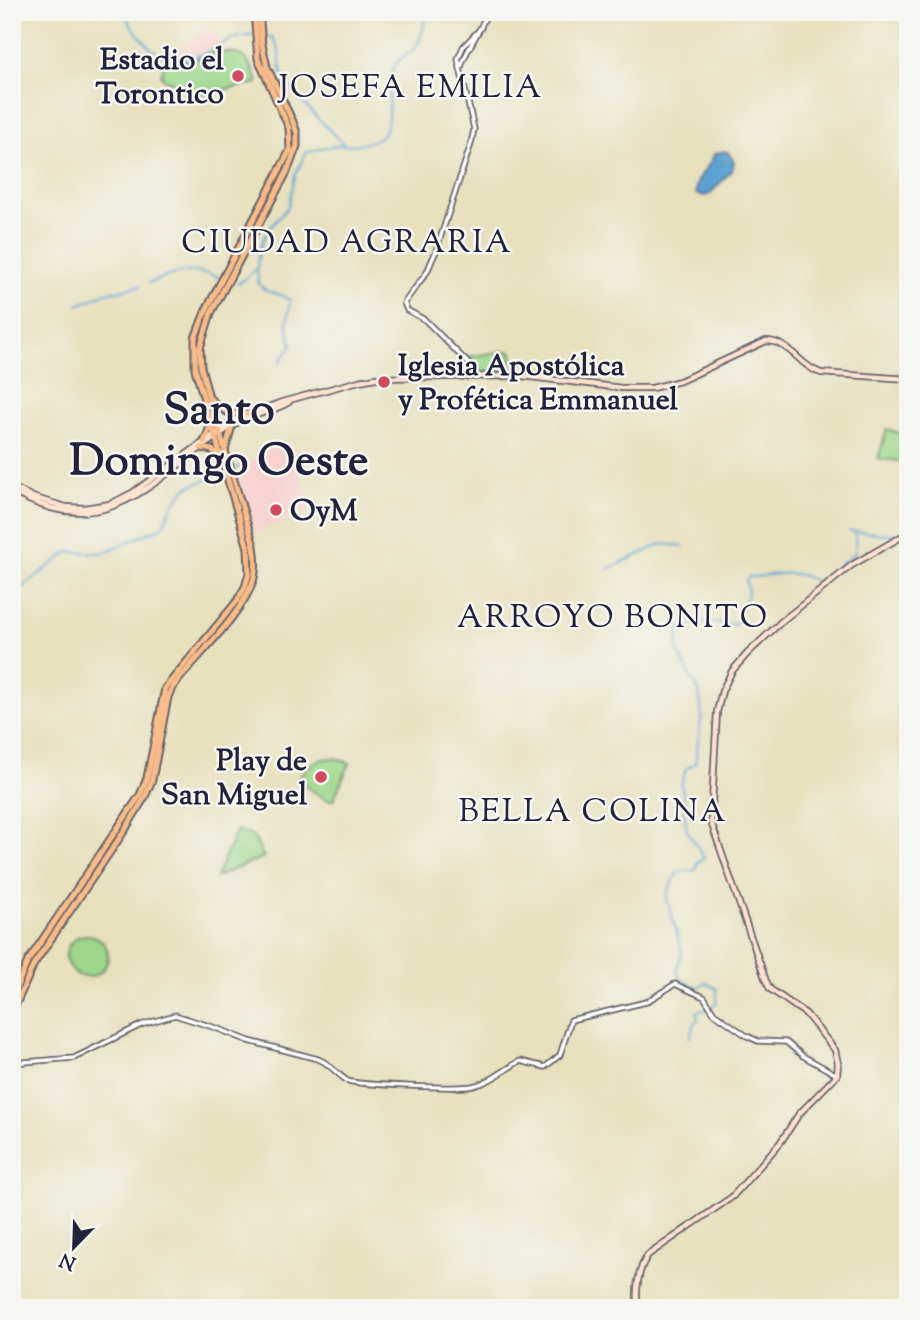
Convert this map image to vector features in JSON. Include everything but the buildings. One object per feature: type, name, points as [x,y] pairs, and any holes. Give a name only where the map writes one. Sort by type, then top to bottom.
[{"type":"main road","points":[[203,445],[210,429],[195,369],[197,330],[287,158],[291,142],[289,128],[262,71],[254,12]]},
{"type":"main road","points":[[257,31],[260,12]]},
{"type":"main road","points":[[12,1013],[34,964],[145,797],[152,780],[172,688],[243,603],[253,582],[255,553],[229,472],[221,457],[201,367],[200,348],[205,327],[290,166],[297,146],[297,133],[293,122],[259,44]]},
{"type":"main road","points":[[209,398],[225,413],[235,415],[370,379],[534,376],[652,388],[680,381],[766,341],[781,343],[809,368],[821,373],[908,379]]},
{"type":"main road","points":[[217,434],[290,402]]},
{"type":"main road","points":[[12,489],[66,507],[101,506],[132,494],[249,413]]},
{"type":"main road","points":[[12,997],[28,961],[140,795],[147,778],[165,688],[237,601],[245,587],[249,573],[249,554],[226,450],[209,420]]},
{"type":"main road","points":[[226,450],[232,426]]},
{"type":"main road","points":[[203,445],[221,457]]},
{"type":"main road","points":[[638,1308],[638,1281],[648,1255],[732,1196],[779,1143],[799,1114],[836,1074],[838,1063],[835,1050],[806,1014],[770,989],[752,945],[711,822],[717,712],[722,691],[728,677],[748,653],[782,621],[852,565],[908,533]]},
{"type":"street","points":[[476,377],[475,370],[425,320],[407,310],[404,303],[425,275],[436,251],[473,137],[474,129],[458,59],[461,50],[481,27],[487,12]]},
{"type":"street","points":[[12,1063],[74,1058],[141,1025],[175,1015],[249,1041],[326,1062],[350,1081],[430,1088],[465,1087],[492,1079],[520,1061],[545,1067],[560,1055],[571,1020],[646,1002],[672,985],[700,994],[711,1008],[747,1036],[758,1041],[786,1042],[803,1056],[836,1074]]},
{"type":"shaded area","points":[[208,27],[219,42],[194,58],[183,48]]},
{"type":"shaded area","points":[[292,445],[311,508],[256,533],[236,474],[250,465],[265,449]]},
{"type":"green space","points":[[212,50],[216,65],[214,54],[231,53],[243,57],[252,68],[258,83],[204,94],[165,80],[161,76],[164,64],[195,60]]},
{"type":"green space","points":[[513,352],[511,370],[480,372],[467,357]]},
{"type":"green space","points":[[887,429],[908,436],[908,462],[878,459]]},
{"type":"green space","name":"Play de San Miguel","points":[[336,758],[350,763],[333,800],[327,800],[297,781],[312,763]]},
{"type":"green space","points":[[237,830],[253,836],[264,857],[216,877]]},
{"type":"green space","points":[[87,935],[102,941],[108,956],[102,971],[87,977],[72,971],[66,956],[72,941]]},
{"type":"water","points":[[728,152],[734,162],[732,170],[710,194],[696,194],[698,181],[714,154]]},
{"type":"waterway","points":[[123,12],[148,46],[169,58],[181,60],[195,57],[231,39],[256,36]]},
{"type":"waterway","points":[[280,362],[292,345],[287,325],[290,300],[266,291],[258,283],[259,250],[267,231],[288,207],[295,176],[306,153],[327,147],[368,142],[380,137],[384,132],[393,70],[398,61],[417,45],[425,12]]},
{"type":"waterway","points":[[265,37],[272,37],[276,42],[287,83],[344,145]]},
{"type":"waterway","points":[[238,283],[256,269]]},
{"type":"waterway","points":[[149,283],[184,272],[220,278]]},
{"type":"waterway","points":[[78,305],[106,293],[140,286]]},
{"type":"waterway","points":[[233,469],[246,464]]},
{"type":"waterway","points":[[12,595],[68,552],[103,553],[162,527],[173,505],[186,488],[225,472]]},
{"type":"waterway","points":[[849,531],[903,535]]},
{"type":"waterway","points":[[690,1038],[694,1023],[698,1020],[697,1012],[717,1003],[717,989],[706,983],[698,987],[680,979],[677,970],[682,952],[666,895],[678,872],[696,870],[697,863],[704,858],[687,830],[684,813],[681,784],[686,769],[695,763],[702,715],[699,691],[677,648],[679,629],[710,622],[735,625],[748,594],[746,580],[749,577],[790,573],[815,581],[822,578],[856,552],[855,533]]},
{"type":"waterway","points":[[608,569],[662,544],[683,546]]},
{"type":"place","name":"Estadio el Torontico","points":[[238,76]]},
{"type":"place","name":"Iglesia Apostólica y Profética Emmanuel","points":[[384,382]]},
{"type":"place","name":"OyM","points":[[276,510]]},
{"type":"place","name":"Play de San Miguel","points":[[321,777]]},
{"type":"district","name":"JOSEFA EMILIA","points":[[411,86]]},
{"type":"district","name":"CIUDAD AGRARIA","points":[[347,241]]},
{"type":"district","name":"Santo Domingo Oeste","points":[[219,434]]},
{"type":"district","name":"ARROYO BONITO","points":[[613,616]]},
{"type":"district","name":"BELLA COLINA","points":[[593,810]]}]
